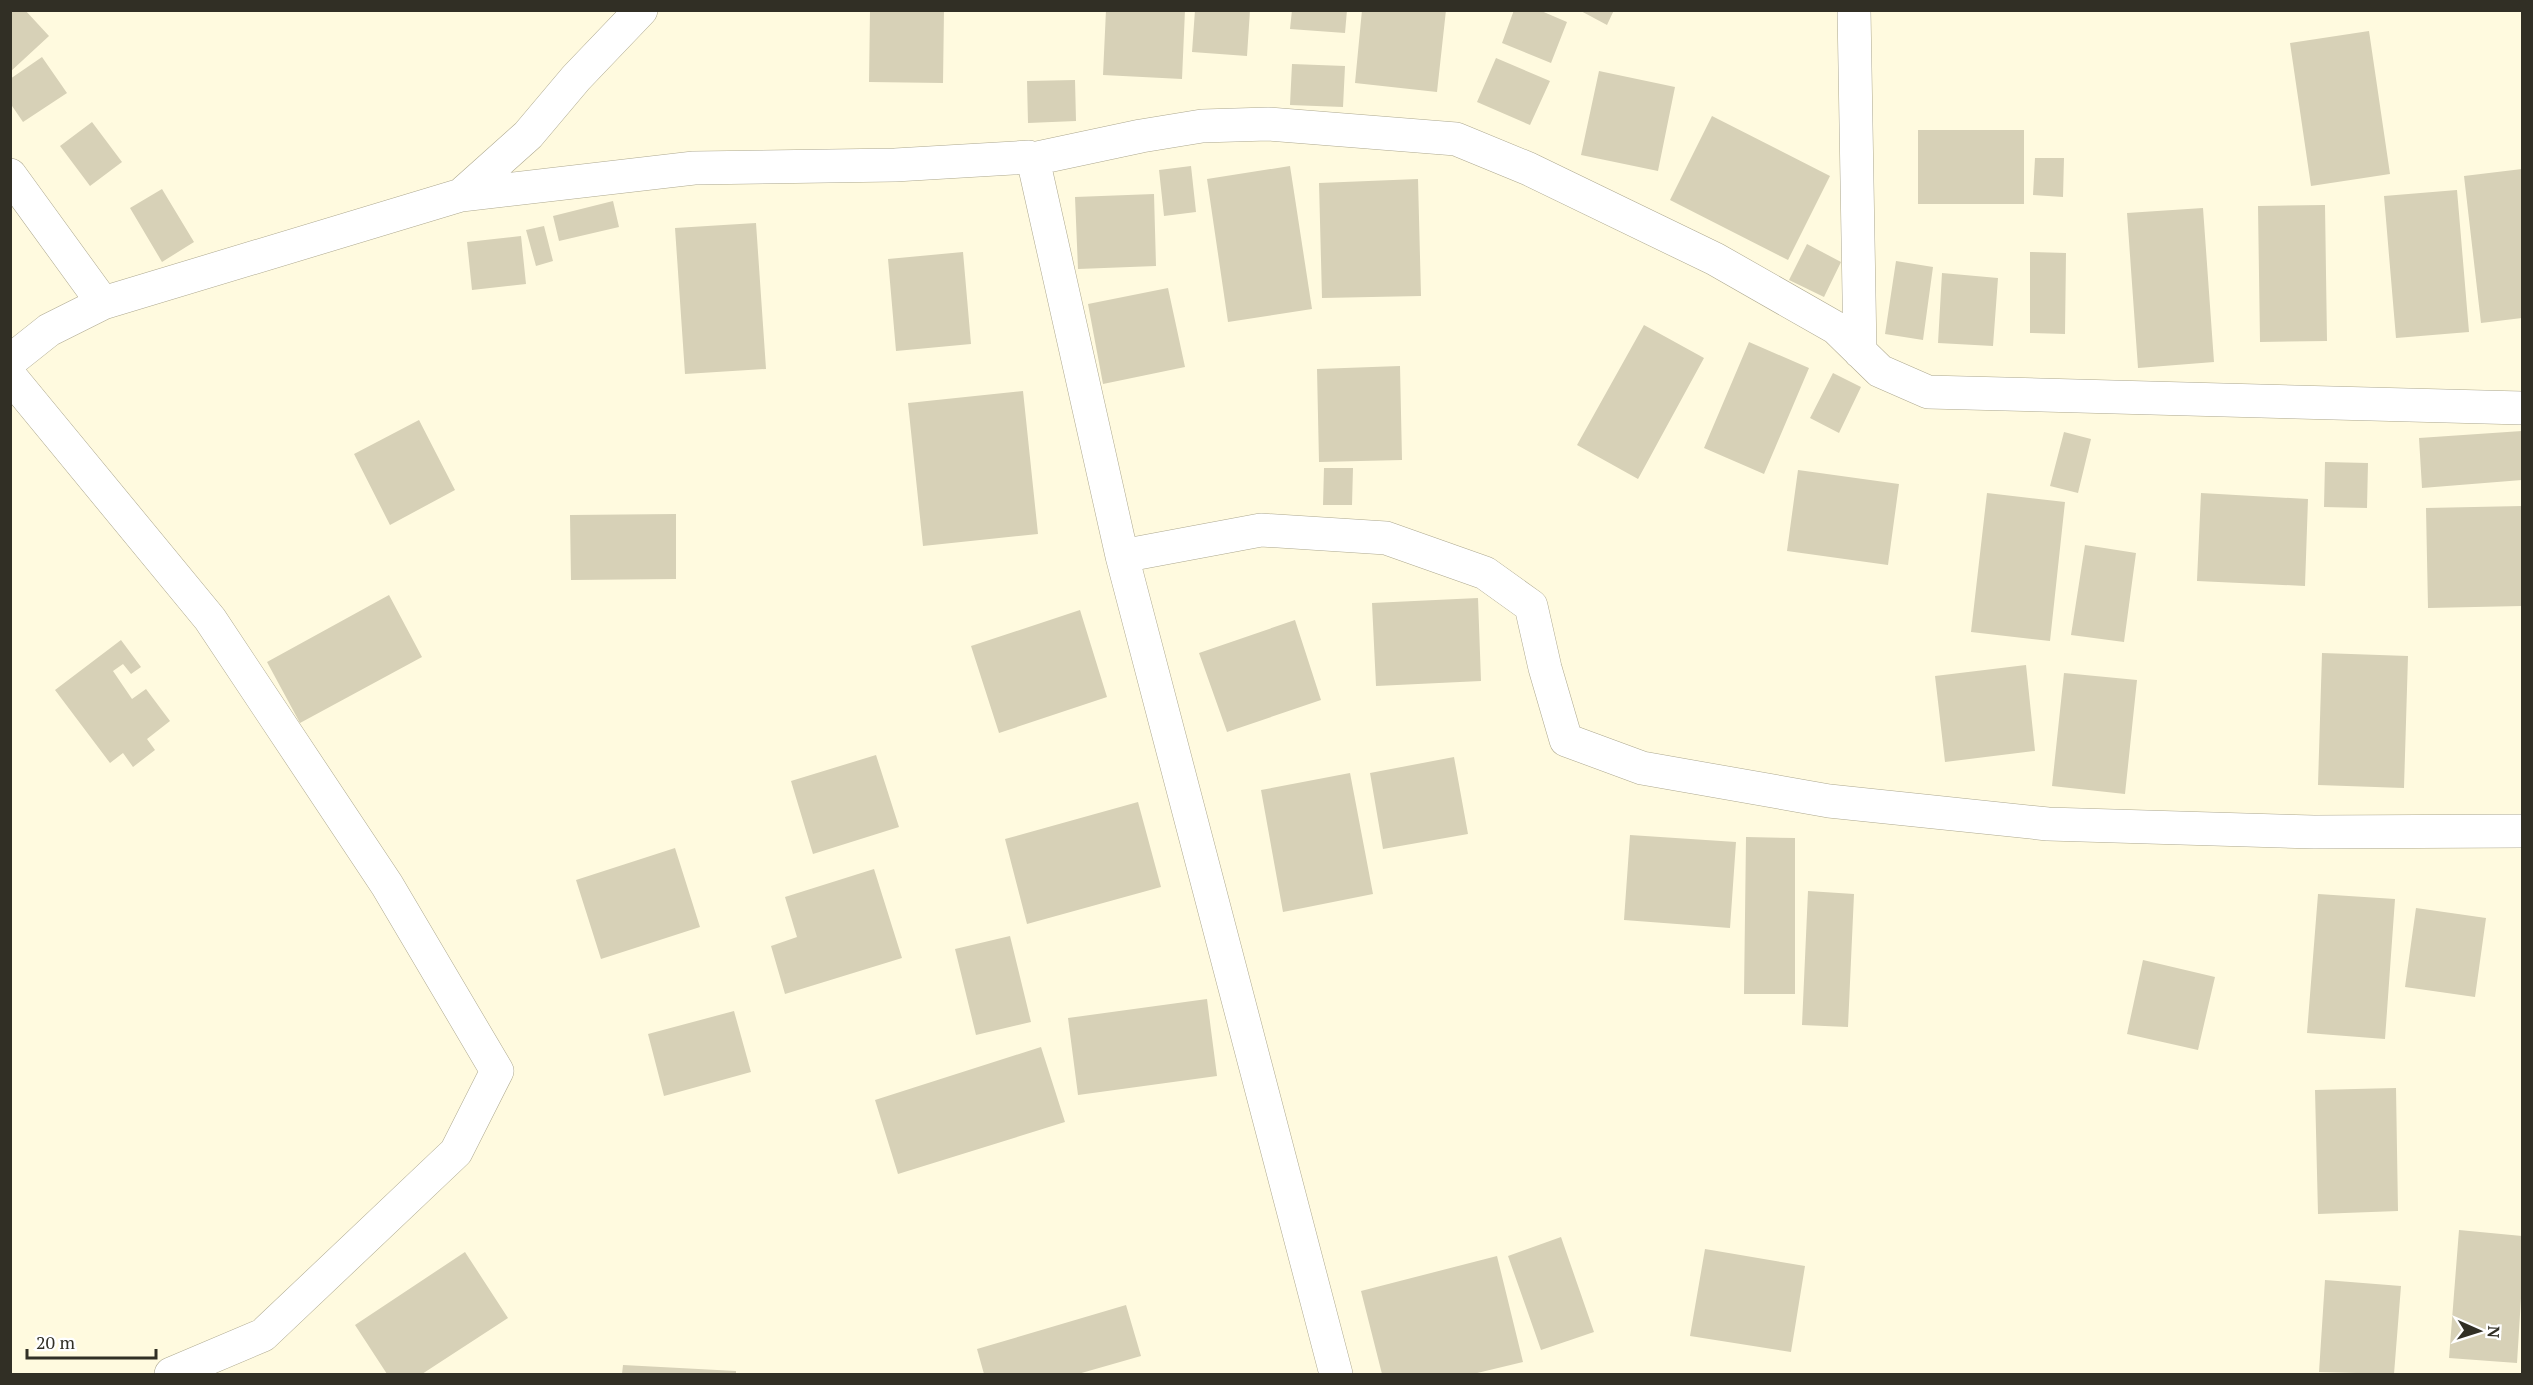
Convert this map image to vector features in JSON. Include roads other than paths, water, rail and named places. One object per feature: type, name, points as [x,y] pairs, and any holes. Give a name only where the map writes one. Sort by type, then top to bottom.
[{"type":"street","points":[[460,195],[528,135],[576,78],[641,10]]},
{"type":"street","points":[[1854,10],[1860,352]]},
{"type":"street","points":[[10,361],[49,330],[103,303],[460,195],[694,168],[895,165],[1029,157],[1033,159],[1141,136],[1202,126],[1268,124],[1456,139],[1529,169],[1715,259],[1836,328],[1880,371],[1928,392],[2523,408]]},
{"type":"street","points":[[1033,159],[1122,556],[1336,1374]]},
{"type":"street","points":[[10,175],[103,303]]},
{"type":"street","points":[[10,376],[210,619],[387,885],[496,1071],[456,1152],[263,1335],[171,1374]]},
{"type":"street","points":[[1122,556],[1261,530],[1386,538],[1485,573],[1531,606],[1545,668],[1566,740],[1642,768],[1829,801],[2048,824],[2314,832],[2523,831]]}]
